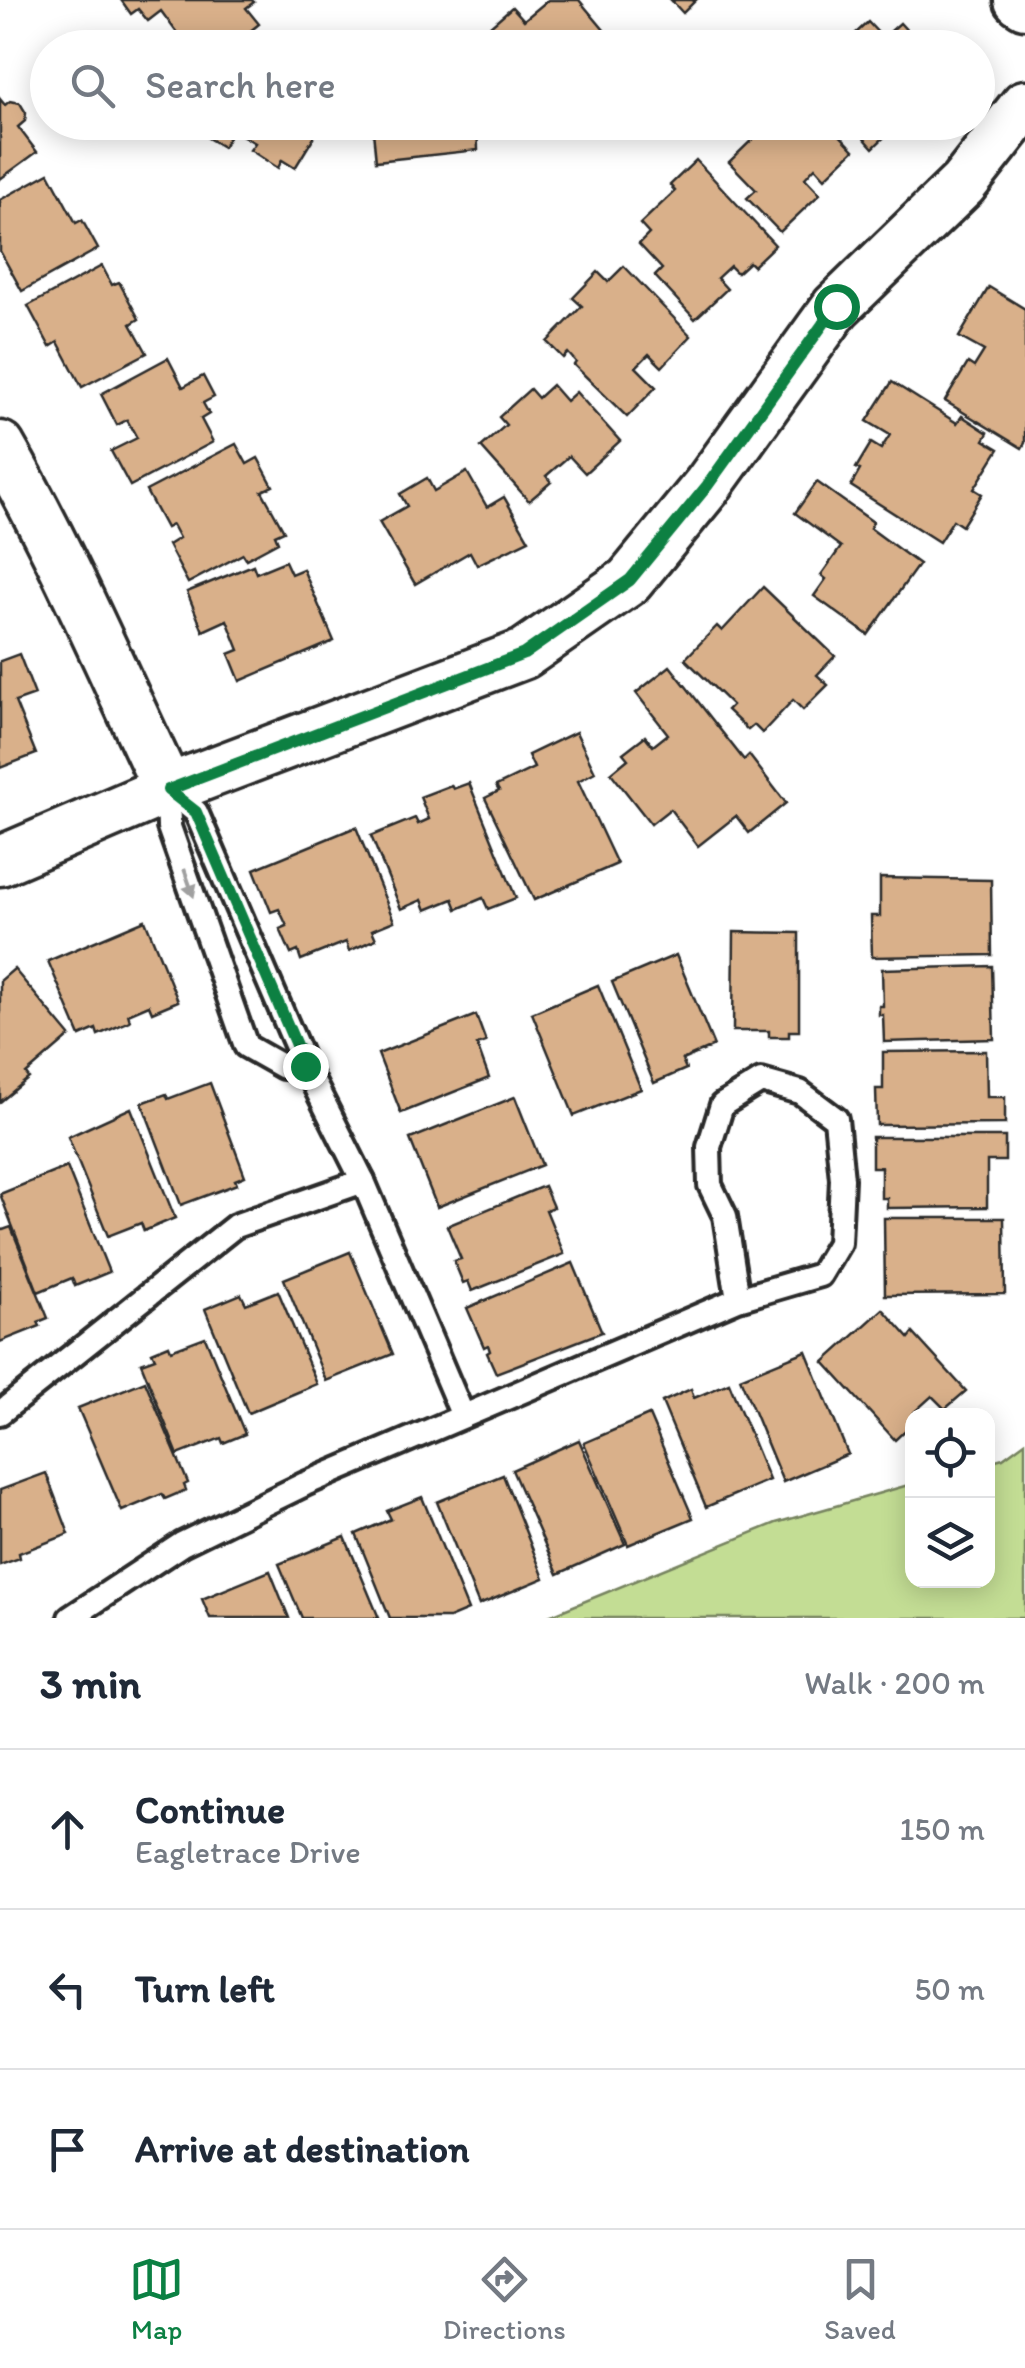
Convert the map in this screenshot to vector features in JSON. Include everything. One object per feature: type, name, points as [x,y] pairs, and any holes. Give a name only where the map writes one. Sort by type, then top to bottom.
[{"type":"street","points":[[1018,0],[1025,4]]},
{"type":"street","points":[[0,861],[168,790],[524,654],[630,580],[707,486],[836,306],[963,184],[1025,105]]},
{"type":"street","points":[[0,446],[31,499],[168,790]]},
{"type":"lane","points":[[168,790],[168,826],[246,1046],[283,1067],[305,1066]]},
{"type":"lane","points":[[168,790],[196,812],[305,1066],[364,1181],[463,1416]]},
{"type":"lane","points":[[70,1618],[182,1544],[305,1484],[738,1298],[820,1275],[840,1244],[842,1180],[836,1119],[800,1092],[761,1082],[722,1105],[709,1147],[710,1184],[725,1216],[738,1298]]},
{"type":"lane","points":[[0,1413],[235,1226],[364,1181]]},
{"type":"green space","points":[[1025,1442],[1025,1618],[544,1618],[776,1523],[905,1486],[905,1588],[995,1588],[995,1460]]},
{"type":"building","points":[[121,0],[252,0],[246,8],[259,24],[252,30],[175,30],[161,11],[148,21],[138,9],[131,14]]},
{"type":"building","points":[[548,0],[579,0],[604,30],[486,30],[512,7],[524,20]]},
{"type":"building","points":[[671,0],[696,0],[683,13]]},
{"type":"building","points":[[868,22],[876,30],[859,30]]},
{"type":"building","points":[[0,99],[5,105],[10,101],[20,103],[26,113],[25,121],[18,127],[37,152],[0,179]]},
{"type":"building","points":[[250,140],[312,140],[295,168],[282,160],[278,168],[250,150],[255,143]]},
{"type":"building","points":[[374,140],[478,140],[478,150],[376,161]]},
{"type":"building","points":[[752,140],[844,140],[854,150],[825,178],[815,167],[805,178],[820,194],[780,232],[747,198],[756,190],[729,162]]},
{"type":"building","points":[[696,160],[775,245],[753,266],[749,262],[737,273],[730,266],[717,278],[727,289],[695,319],[655,276],[662,269],[639,244],[649,234],[640,224],[675,191],[670,185]]},
{"type":"building","points":[[49,173],[76,223],[82,220],[98,249],[22,291],[0,251],[0,200]]},
{"type":"building","points":[[102,266],[112,285],[119,282],[139,319],[131,324],[147,353],[82,387],[58,342],[50,347],[28,306]]},
{"type":"building","points":[[624,266],[691,336],[662,367],[649,354],[636,367],[656,387],[627,417],[574,365],[576,362],[568,353],[563,358],[547,342],[582,306],[573,298],[598,272],[608,282]]},
{"type":"building","points":[[989,287],[1025,309],[1022,448],[945,401],[968,363],[974,367],[984,351],[959,337]]},
{"type":"building","points":[[168,358],[183,387],[203,376],[214,397],[203,403],[209,414],[201,419],[213,442],[130,486],[111,451],[137,438],[127,420],[117,425],[101,394]]},
{"type":"building","points":[[892,382],[957,423],[962,416],[988,433],[984,440],[999,449],[974,489],[982,494],[962,526],[953,520],[939,542],[851,486],[860,470],[856,468],[871,443],[881,449],[890,435],[867,421]]},
{"type":"building","points":[[552,385],[566,401],[576,392],[620,441],[585,473],[569,456],[546,476],[551,482],[529,501],[481,447],[506,425],[499,417],[530,389],[538,398]]},
{"type":"building","points":[[236,444],[247,464],[258,458],[273,486],[262,491],[284,531],[275,535],[278,542],[246,559],[243,554],[188,583],[168,545],[179,538],[172,525],[166,528],[146,491]]},
{"type":"building","points":[[467,472],[487,507],[504,497],[529,540],[477,565],[470,552],[415,584],[379,522],[407,506],[400,494],[427,478],[434,491]]},
{"type":"building","points":[[817,482],[873,522],[870,528],[919,564],[868,635],[814,596],[826,579],[821,575],[841,547],[795,513]]},
{"type":"building","points":[[285,561],[291,574],[303,569],[334,641],[240,681],[229,654],[239,650],[227,620],[203,631],[187,592],[253,565],[256,573]]},
{"type":"building","points":[[763,587],[835,656],[817,675],[828,685],[803,710],[793,700],[762,733],[754,725],[748,730],[727,710],[732,705],[685,659],[717,626],[722,631]]},
{"type":"building","points":[[19,654],[35,695],[15,702],[36,754],[0,768],[0,661]]},
{"type":"building","points":[[670,666],[744,760],[749,755],[786,803],[749,833],[736,816],[698,846],[670,809],[651,824],[611,773],[628,759],[623,753],[645,736],[653,746],[668,734],[636,693]]},
{"type":"building","points":[[576,732],[595,772],[578,781],[617,864],[534,900],[485,798],[499,791],[496,786],[534,768],[528,755]]},
{"type":"building","points":[[469,783],[516,898],[488,909],[483,898],[457,909],[453,899],[426,910],[422,900],[401,909],[371,836],[415,818],[418,824],[429,819],[420,797],[451,785],[453,789]]},
{"type":"building","points":[[356,827],[394,921],[372,930],[376,939],[349,951],[346,942],[301,960],[298,951],[291,954],[280,929],[287,926],[279,909],[271,912],[254,869]]},
{"type":"building","points":[[880,878],[991,880],[992,955],[872,957],[871,916],[880,916]]},
{"type":"building","points":[[145,920],[178,1001],[152,1012],[149,1005],[128,1014],[130,1021],[98,1035],[96,1029],[80,1036],[48,961]]},
{"type":"building","points":[[734,932],[799,933],[799,1031],[789,1031],[789,1037],[769,1037],[769,1031],[733,1031]]},
{"type":"building","points":[[676,955],[714,1046],[682,1060],[686,1069],[654,1083],[612,982]]},
{"type":"building","points":[[992,966],[994,1039],[884,1042],[883,1015],[879,1015],[879,1006],[883,1006],[882,969]]},
{"type":"building","points":[[14,969],[70,1036],[0,1102],[0,981]]},
{"type":"building","points":[[598,985],[641,1089],[574,1116],[532,1013]]},
{"type":"building","points":[[476,1015],[486,1042],[477,1045],[489,1078],[401,1113],[378,1054]]},
{"type":"building","points":[[986,1051],[987,1097],[1005,1097],[1005,1124],[877,1125],[876,1089],[883,1089],[883,1052]]},
{"type":"building","points":[[210,1083],[245,1176],[235,1180],[237,1184],[181,1205],[142,1103],[166,1094],[168,1099]]},
{"type":"building","points":[[515,1097],[542,1165],[437,1207],[410,1139]]},
{"type":"building","points":[[131,1108],[175,1218],[144,1231],[141,1223],[108,1236],[68,1137]]},
{"type":"building","points":[[872,1137],[1005,1137],[1005,1161],[987,1161],[987,1207],[887,1208],[887,1198],[881,1198],[881,1167],[872,1167]]},
{"type":"building","points":[[67,1167],[109,1272],[75,1286],[72,1278],[38,1292],[0,1194]]},
{"type":"building","points":[[544,1186],[553,1207],[546,1210],[564,1254],[472,1291],[468,1281],[463,1283],[454,1261],[461,1259],[447,1226]]},
{"type":"building","points":[[884,1218],[1004,1218],[1005,1294],[885,1295]]},
{"type":"building","points":[[11,1227],[48,1318],[38,1322],[40,1326],[0,1342],[0,1231]]},
{"type":"building","points":[[350,1252],[393,1354],[326,1381],[284,1279]]},
{"type":"building","points":[[573,1263],[602,1332],[496,1373],[487,1353],[488,1345],[484,1347],[467,1308]]},
{"type":"building","points":[[278,1291],[317,1384],[248,1413],[205,1309],[241,1294],[246,1304]]},
{"type":"building","points":[[883,1309],[909,1338],[913,1333],[966,1391],[946,1408],[932,1396],[919,1408],[905,1408],[905,1431],[895,1440],[824,1362]]},
{"type":"building","points":[[205,1337],[245,1434],[223,1443],[221,1438],[178,1455],[141,1363],[155,1358],[152,1352],[169,1345],[171,1350]]},
{"type":"building","points":[[806,1351],[848,1454],[783,1482],[740,1378]]},
{"type":"building","points":[[145,1381],[188,1483],[184,1485],[186,1490],[165,1499],[162,1494],[122,1511],[78,1408]]},
{"type":"building","points":[[729,1383],[769,1480],[706,1507],[662,1402],[691,1389],[694,1398]]},
{"type":"building","points":[[649,1415],[693,1518],[628,1545],[584,1443]]},
{"type":"building","points":[[579,1440],[625,1544],[558,1574],[512,1470]]},
{"type":"building","points":[[46,1473],[69,1534],[19,1553],[20,1558],[0,1565],[0,1490]]},
{"type":"building","points":[[503,1475],[544,1578],[479,1605],[437,1502]]},
{"type":"building","points":[[422,1497],[468,1610],[449,1618],[390,1618],[356,1534],[391,1519],[387,1511]]},
{"type":"building","points":[[345,1537],[379,1618],[302,1618],[279,1564]]},
{"type":"building","points":[[270,1571],[289,1618],[210,1618],[202,1599]]},
{"type":"route","points":[[305,1066],[196,812],[168,790],[524,654],[630,580],[707,486],[836,306]]}]
